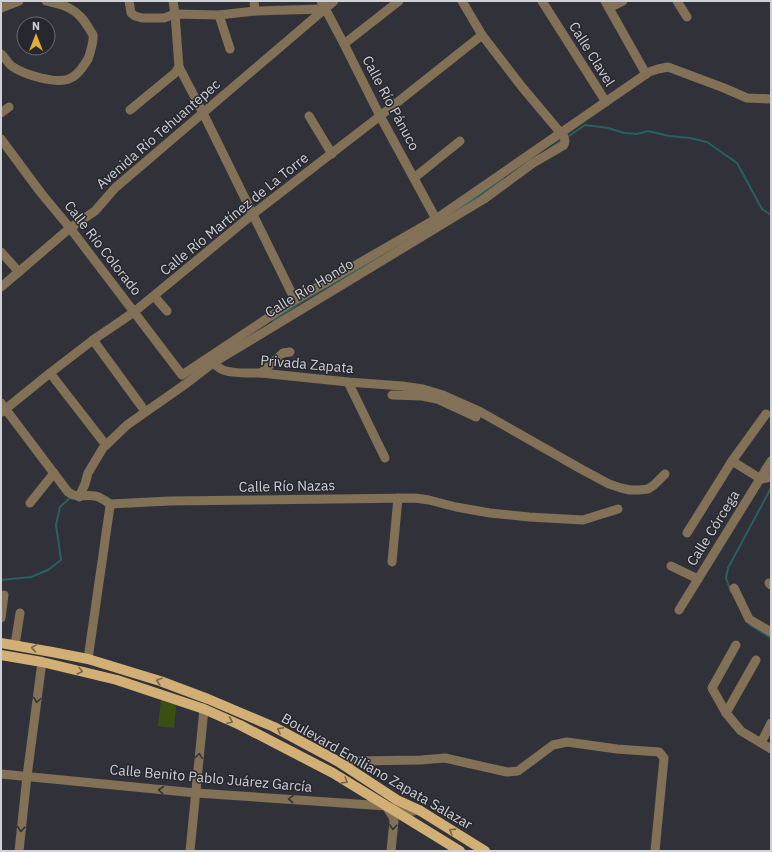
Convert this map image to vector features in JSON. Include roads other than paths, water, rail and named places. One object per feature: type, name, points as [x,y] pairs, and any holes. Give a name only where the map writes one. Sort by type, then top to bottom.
[{"type":"main road","name":"Boulevard Emiliano Zapata Salazar","points":[[1,643],[88,659],[160,681],[208,699],[274,727],[340,762],[397,800],[419,810],[486,851]]},
{"type":"main road","name":"Boulevard Emiliano Zapata Salazar","points":[[1,655],[42,662],[117,680],[204,709],[240,725],[326,770],[460,851]]},
{"type":"main road","points":[[376,800],[385,791]]},
{"type":"street","points":[[1,8],[19,1]]},
{"type":"street","points":[[1,54],[12,67],[40,78],[68,80],[78,74],[84,67],[91,53],[93,36],[81,16],[56,2],[46,1]]},
{"type":"street","points":[[129,1],[131,13],[142,18],[164,18],[175,14],[219,15],[323,5]]},
{"type":"street","points":[[173,1],[179,67],[203,112],[295,300]]},
{"type":"street","points":[[254,1],[255,11]]},
{"type":"street","name":"Avenida Río Tehuantepec","points":[[1,287],[70,228],[95,211],[115,188],[323,5],[334,1]]},
{"type":"street","points":[[344,44],[399,1]]},
{"type":"street","points":[[462,1],[482,35],[522,87],[564,137],[606,102],[646,74],[658,68],[668,68],[747,98],[771,99]]},
{"type":"street","points":[[623,1],[607,5],[646,74]]},
{"type":"street","points":[[677,1],[687,17]]},
{"type":"street","name":"Calle Clavel","points":[[547,3],[606,102]]},
{"type":"street","name":"Calle Río Pánuco","points":[[323,5],[380,116],[436,219]]},
{"type":"street","points":[[219,15],[230,49]]},
{"type":"street","name":"Calle Río Martínez de La Torre","points":[[3,409],[93,340],[134,312],[253,214],[332,154],[482,35]]},
{"type":"street","points":[[130,110],[175,73],[179,67]]},
{"type":"street","points":[[1,113],[9,107]]},
{"type":"street","points":[[309,116],[332,154]]},
{"type":"street","name":"Calle Río Hondo","points":[[182,376],[295,300],[436,219],[564,137]]},
{"type":"street","name":"Calle Río Hondo","points":[[75,495],[85,484],[88,473],[103,448],[127,425],[213,363],[484,199],[533,163],[564,145],[564,137]]},
{"type":"street","name":"Calle Río Colorado","points":[[1,139],[182,376]]},
{"type":"street","points":[[414,178],[460,141]]},
{"type":"street","points":[[1,252],[19,272]]},
{"type":"street","points":[[154,296],[167,311]]},
{"type":"street","points":[[93,340],[142,407]]},
{"type":"street","points":[[261,373],[283,352],[290,352]]},
{"type":"street","name":"Privada Zapata","points":[[213,363],[222,370],[423,389],[443,395],[479,411],[609,484],[630,490],[648,489],[665,474]]},
{"type":"street","points":[[50,373],[102,440]]},
{"type":"street","points":[[348,382],[385,458]]},
{"type":"street","points":[[402,386],[406,395]]},
{"type":"street","points":[[392,395],[422,396],[437,399],[476,417]]},
{"type":"street","points":[[3,409],[54,473],[75,495],[96,496]]},
{"type":"street","points":[[687,533],[732,461],[766,414]]},
{"type":"street","points":[[732,461],[760,479],[771,477]]},
{"type":"street","name":"Calle Córcega","points":[[679,610],[771,461]]},
{"type":"street","points":[[30,503],[54,473]]},
{"type":"street","points":[[85,484],[96,496],[110,504],[88,659]]},
{"type":"street","points":[[392,562],[398,498]]},
{"type":"street","name":"Calle Río Nazas","points":[[110,504],[170,501],[415,498],[490,514],[583,520],[618,509]]},
{"type":"street","points":[[671,566],[698,579]]},
{"type":"street","points":[[734,588],[749,619],[771,632]]},
{"type":"street","points":[[1,618],[4,595]]},
{"type":"street","points":[[15,645],[20,613]]},
{"type":"street","points":[[736,645],[712,688],[726,713],[741,732],[771,749]]},
{"type":"street","points":[[726,713],[756,660]]},
{"type":"street","points":[[19,851],[26,776],[42,662]]},
{"type":"street","points":[[190,851],[204,709]]},
{"type":"street","points":[[761,743],[771,723]]},
{"type":"street","points":[[340,762],[445,758],[507,772],[518,770],[553,745],[567,742],[659,752],[664,758],[655,851]]},
{"type":"street","name":"Calle Benito Pablo Juárez García","points":[[1,774],[196,793],[386,806],[406,812],[419,810]]},
{"type":"street","points":[[386,806],[393,817],[394,822],[390,851]]},
{"type":"waterway","points":[[566,138],[585,125],[608,128],[624,133],[637,134],[648,131],[707,142],[737,163],[762,209],[771,215]]},
{"type":"waterway","points":[[549,149],[562,140]]},
{"type":"waterway","points":[[458,210],[504,179]]},
{"type":"waterway","points":[[273,321],[303,301],[379,257]]},
{"type":"waterway","points":[[731,592],[726,578],[728,568],[771,488]]},
{"type":"waterway","points":[[1,580],[31,577],[48,570],[61,560],[56,525],[60,507],[71,497]]},
{"type":"waterway","points":[[749,623],[771,638]]}]
